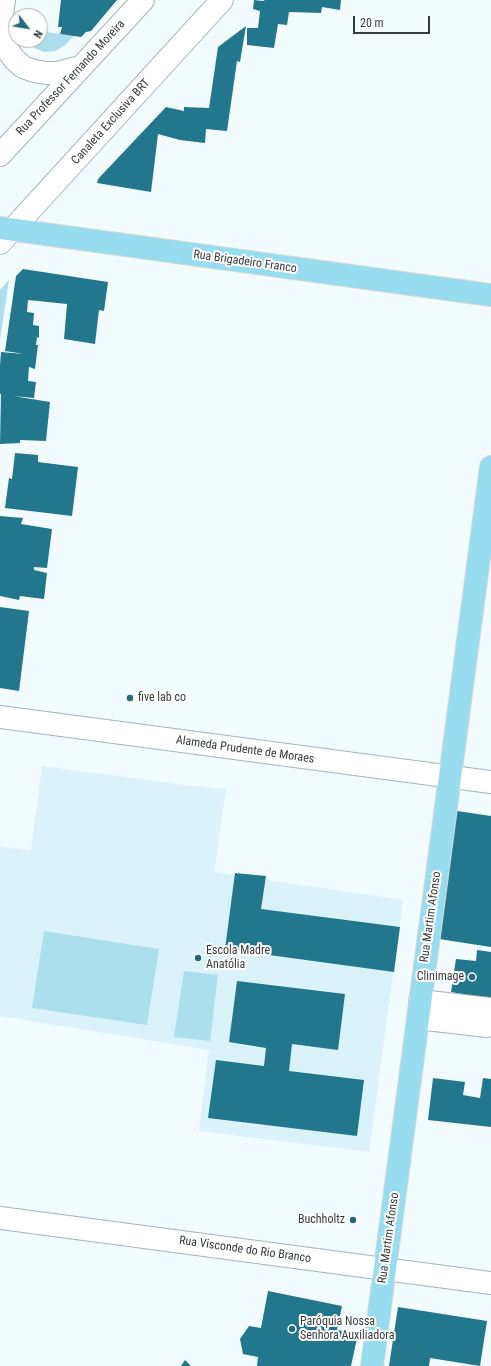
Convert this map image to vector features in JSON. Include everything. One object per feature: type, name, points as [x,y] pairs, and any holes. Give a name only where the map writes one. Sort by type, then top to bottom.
[{"type":"main road","name":"Rua Brigadeiro Franco","points":[[4,233],[491,296]]},
{"type":"main road","name":"Rua Martim Afonso","points":[[372,1366],[491,467]]},
{"type":"street","points":[[4,0],[0,30],[7,49],[14,59],[23,67],[34,71],[57,73],[81,66]]},
{"type":"street","name":"Rua Professor Fernando Moreira","points":[[0,155],[142,0]]},
{"type":"street","name":"Canaleta Exclusiva BRT","points":[[4,233],[222,0]]},
{"type":"street","name":"Alameda Prudente de Moraes","points":[[0,717],[491,782]]},
{"type":"street","points":[[419,1009],[489,1018]]},
{"type":"street","name":"Rua Visconde do Rio Branco","points":[[0,1218],[491,1283]]},
{"type":"shaded area","points":[[48,32],[74,36],[64,46],[55,51],[44,52],[34,48],[48,48]]},
{"type":"shaded area","points":[[9,280],[0,340],[0,290]]},
{"type":"shaded area","name":"Escola Madre Anatólia","points":[[42,766],[191,786],[226,789],[214,872],[403,900],[369,1152],[199,1131],[209,1050],[0,1016],[0,847],[31,850]]},
{"type":"shaded area","points":[[44,931],[159,949],[147,1025],[32,1008]]},
{"type":"shaded area","points":[[184,971],[218,975],[210,1041],[174,1037]]},
{"type":"building","points":[[61,0],[117,0],[91,31],[86,32],[81,37],[60,34],[62,27],[58,27]]},
{"type":"building","points":[[254,0],[341,0],[340,10],[322,7],[321,13],[289,12],[287,25],[278,24],[274,48],[247,45],[247,28],[258,28],[260,11],[253,9]]},
{"type":"building","points":[[246,26],[240,62],[237,61],[227,131],[206,129],[205,143],[180,140],[158,134],[151,192],[97,183],[98,179],[166,107],[184,111],[184,107],[209,108],[218,47]]},
{"type":"building","points":[[23,269],[108,282],[104,311],[99,310],[95,344],[64,339],[67,304],[28,300],[27,312],[34,313],[33,325],[39,326],[39,338],[37,337],[36,345],[38,345],[35,369],[29,367],[28,381],[36,382],[34,398],[13,396],[50,402],[46,441],[20,440],[20,443],[0,444],[1,352],[24,354],[5,351],[16,276]]},
{"type":"building","points":[[15,453],[38,455],[38,462],[78,467],[72,516],[5,508],[9,478],[12,479]]},
{"type":"building","points":[[0,516],[23,518],[21,524],[52,529],[47,568],[34,567],[34,570],[47,573],[44,599],[20,596],[19,600],[0,596]]},
{"type":"building","points":[[0,607],[29,611],[19,691],[0,688]]},
{"type":"building","points":[[457,811],[491,816],[491,947],[439,939]]},
{"type":"building","points":[[235,873],[266,876],[261,909],[400,927],[394,972],[225,949]]},
{"type":"building","name":"Clinimage","points":[[477,950],[491,952],[491,999],[451,992],[456,959],[476,961]]},
{"type":"building","points":[[237,981],[345,994],[338,1050],[292,1044],[289,1071],[364,1080],[357,1136],[208,1118],[216,1060],[264,1066],[266,1048],[229,1042]]},
{"type":"building","points":[[433,1078],[465,1082],[463,1095],[480,1098],[483,1078],[491,1079],[491,1127],[428,1120]]},
{"type":"building","name":"Paróquia Nossa Senhora Auxiliadora","points":[[268,1291],[342,1306],[337,1330],[358,1334],[351,1366],[257,1366],[258,1357],[243,1354],[240,1339],[249,1326],[261,1328]]},
{"type":"building","points":[[398,1307],[487,1321],[480,1366],[430,1358],[429,1366],[389,1366]]},
{"type":"building","points":[[185,1360],[191,1366],[181,1366]]},
{"type":"place","name":"five lab co","points":[[130,698]]},
{"type":"place","name":"Escola Madre Anatólia","points":[[198,958]]},
{"type":"place","name":"Clinimage","points":[[472,977]]},
{"type":"place","name":"Buchholtz","points":[[353,1220]]},
{"type":"place","name":"Paróquia Nossa Senhora Auxiliadora","points":[[292,1329]]}]
